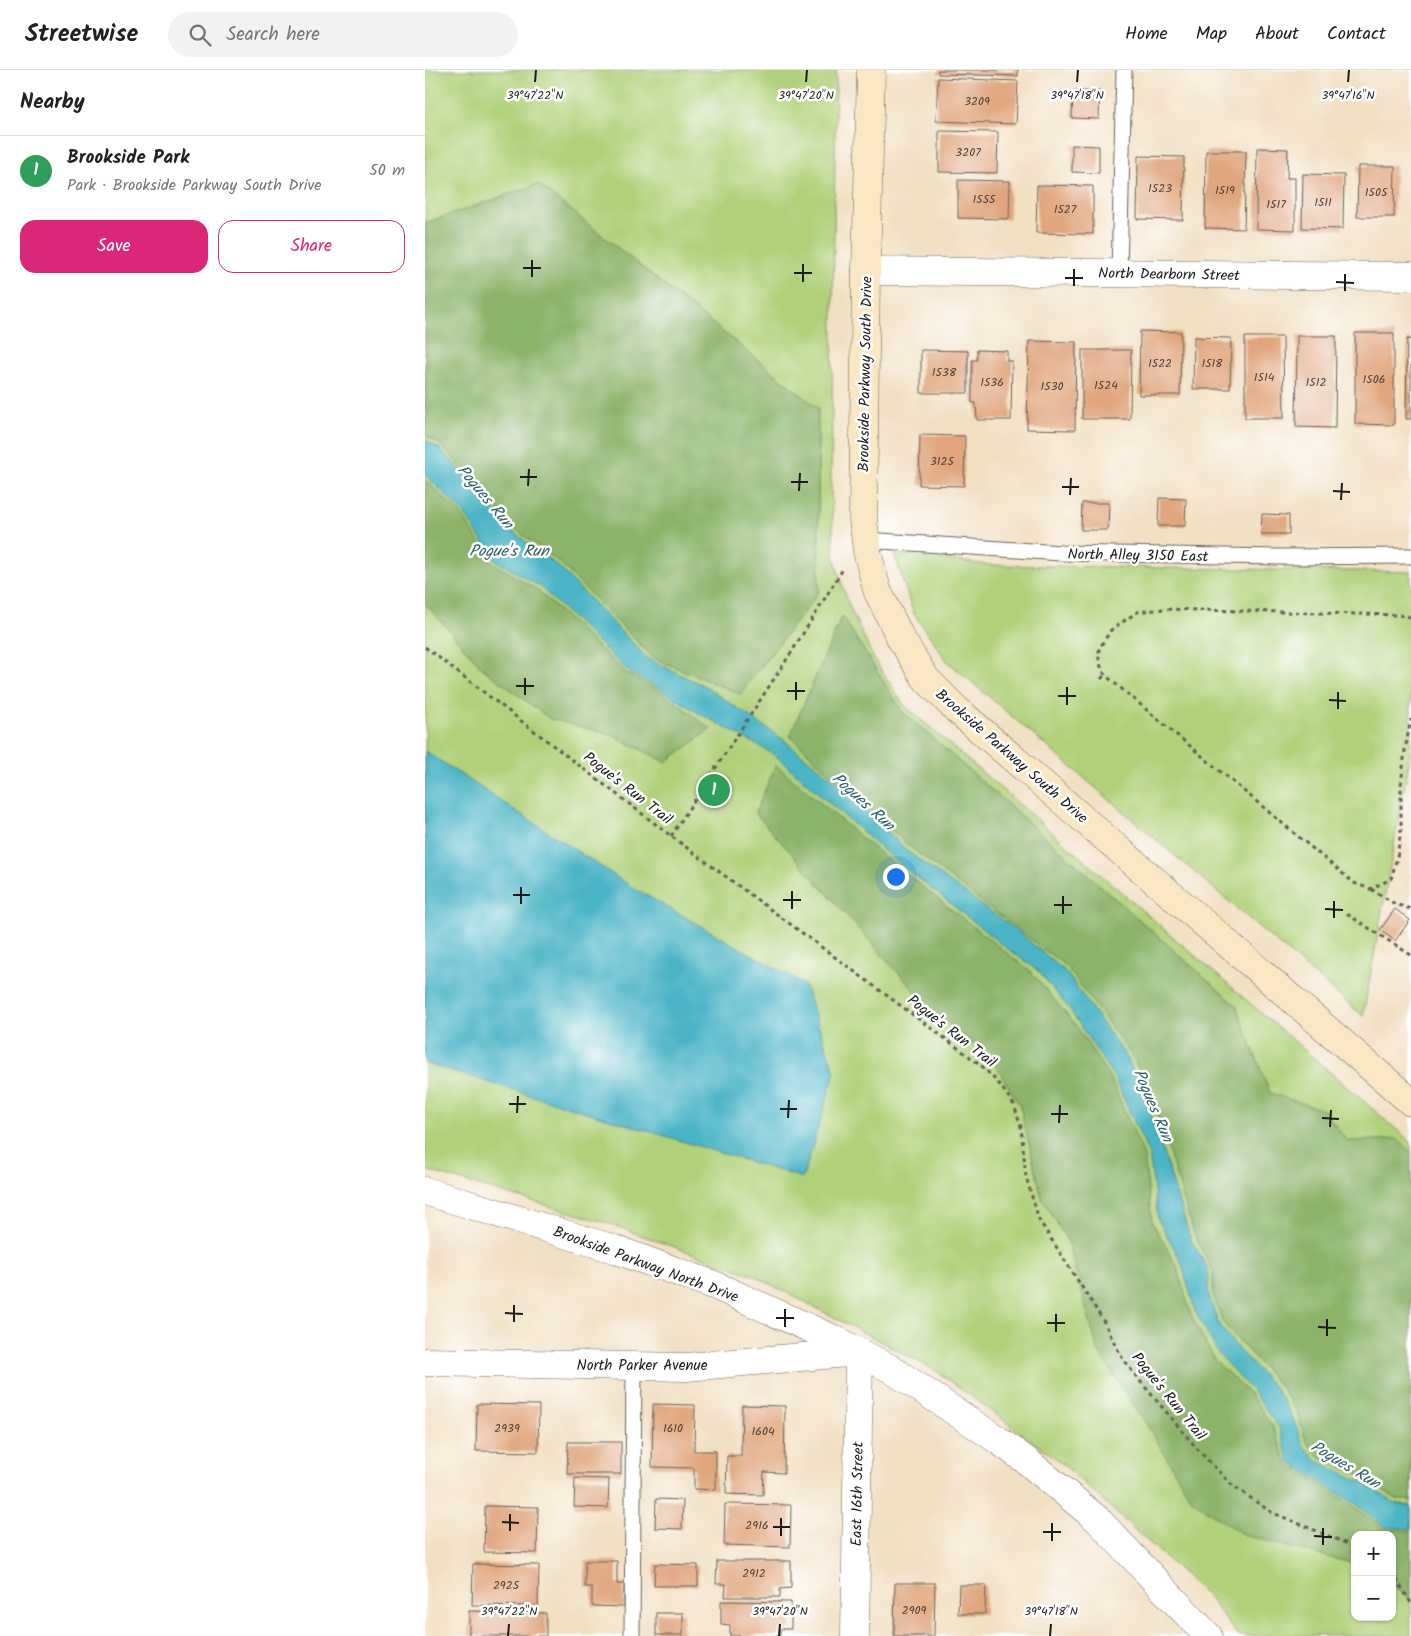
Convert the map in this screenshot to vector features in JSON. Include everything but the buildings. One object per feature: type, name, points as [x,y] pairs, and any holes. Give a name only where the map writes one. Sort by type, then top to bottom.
[{"type":"main road","name":"Brookside Parkway South Drive","points":[[871,70],[863,509],[870,566],[885,610],[926,679],[971,722],[1411,1102]]},
{"type":"street","name":"North Dearborn Street","points":[[866,271],[1411,276]]},
{"type":"street","name":"Brookside Parkway North Drive","points":[[425,1191],[614,1249],[714,1285],[891,1368],[971,1420],[1078,1502],[1109,1531],[1208,1636]]},
{"type":"street","name":"North Parker Avenue","points":[[425,1362],[687,1367],[859,1352]]},
{"type":"street","name":"East 16th Street","points":[[855,1636],[859,1352]]},
{"type":"lane","points":[[1119,274],[1124,70]]},
{"type":"lane","name":"North Alley 3150 East","points":[[865,537],[1061,553],[1279,557],[1411,556]]},
{"type":"lane","points":[[632,1636],[634,1366]]},
{"type":"path","points":[[671,836],[865,537]]},
{"type":"path","points":[[1411,617],[1399,615],[1163,608],[1137,612],[1111,630],[1099,649],[1099,662],[1105,674],[1354,883],[1370,889],[1395,904],[1411,909]]},
{"type":"path","name":"Pogue's Run Trail","points":[[425,647],[671,836],[981,1064],[1000,1085],[1014,1105],[1021,1126],[1026,1178],[1039,1220],[1103,1320],[1121,1356],[1135,1375],[1200,1452],[1232,1485],[1271,1512],[1351,1545]]},
{"type":"path","points":[[1101,679],[1105,674]]},
{"type":"path","points":[[1370,889],[1391,879],[1397,858],[1401,829],[1401,785],[1411,720]]},
{"type":"path","points":[[1347,914],[1411,955]]},
{"type":"path","points":[[1394,1576],[1411,1603]]},
{"type":"green space","points":[[425,70],[836,70],[831,488],[834,555],[850,608],[875,661],[904,705],[1411,1142],[1411,1636],[1238,1636],[1207,1595],[1057,1459],[935,1370],[753,1275],[607,1223],[425,1170]]},
{"type":"green space","points":[[538,184],[818,408],[819,592],[740,694],[653,658],[559,562],[516,530],[441,445],[425,435],[425,223]]},
{"type":"green space","points":[[425,480],[463,516],[490,561],[536,589],[627,674],[662,692],[711,729],[666,762],[612,735],[550,719],[482,668],[425,603]]},
{"type":"green space","points":[[894,553],[989,565],[1411,572],[1411,751],[1363,1016],[947,661],[913,612]]},
{"type":"green space","points":[[842,616],[903,712],[1236,1005],[1270,1093],[1324,1110],[1347,1141],[1397,1139],[1411,1152],[1411,1501],[1396,1499],[1362,1476],[1319,1457],[1306,1441],[1297,1412],[1279,1385],[1223,1323],[1213,1294],[1213,1271],[1194,1234],[1156,1110],[1133,1057],[1067,967],[910,847],[790,736]]},
{"type":"green space","points":[[776,765],[877,851],[1031,972],[1077,1027],[1110,1078],[1144,1155],[1152,1222],[1177,1266],[1191,1315],[1215,1361],[1250,1394],[1273,1427],[1287,1463],[1355,1507],[1383,1529],[1411,1531],[1411,1601],[1396,1589],[1396,1531],[1351,1531],[1351,1563],[1243,1535],[1191,1499],[1154,1436],[1098,1351],[1067,1240],[1042,1198],[1020,1106],[993,1061],[930,1008],[755,813]]},
{"type":"water","name":"Pogue's Run","points":[[425,440],[440,449],[478,489],[512,531],[559,567],[648,659],[705,686],[784,740],[862,805],[907,851],[1016,930],[1066,972],[1128,1059],[1151,1114],[1191,1240],[1209,1270],[1208,1292],[1218,1323],[1238,1349],[1276,1389],[1292,1416],[1304,1446],[1317,1461],[1362,1482],[1395,1503],[1411,1506],[1411,1529],[1384,1527],[1356,1504],[1289,1461],[1279,1428],[1254,1393],[1219,1355],[1195,1311],[1181,1261],[1158,1219],[1149,1155],[1114,1077],[1070,1010],[1038,971],[883,850],[775,755],[630,673],[539,586],[493,559],[465,514],[425,475]]},
{"type":"water","points":[[425,751],[635,889],[804,984],[835,1072],[803,1178],[425,1063]]},
{"type":"place","name":"Brookside Park","points":[[714,790]]},
{"type":"water label","name":"Pogues Run","points":[[486,496]]},
{"type":"water label","name":"Pogues Run","points":[[864,801]]},
{"type":"water label","name":"Pogues Run","points":[[1154,1105]]},
{"type":"water label","name":"Pogues Run","points":[[1346,1464]]}]
